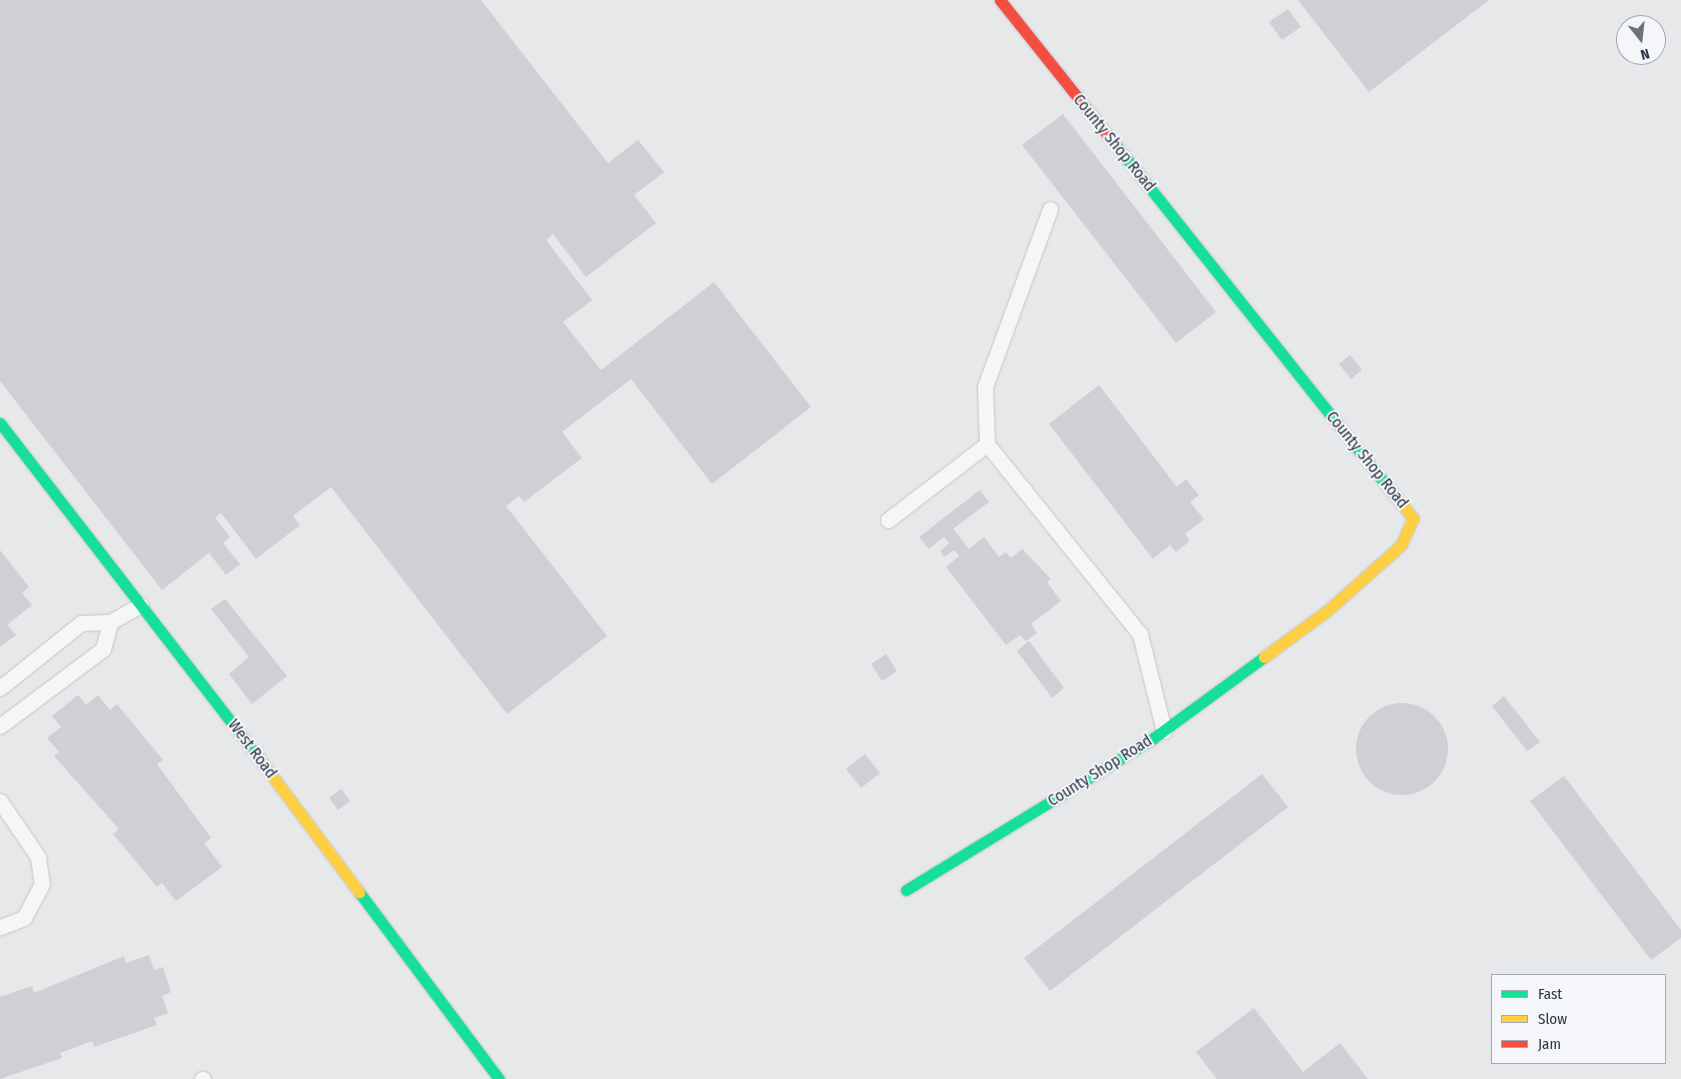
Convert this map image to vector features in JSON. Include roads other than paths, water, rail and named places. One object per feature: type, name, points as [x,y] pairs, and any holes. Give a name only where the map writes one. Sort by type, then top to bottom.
[{"type":"street","name":"County Shop Road","points":[[906,890],[1164,731],[1328,610],[1400,545],[1413,518],[1000,0]]},
{"type":"street","name":"West Road","points":[[0,423],[141,605],[499,1079]]},
{"type":"lane","points":[[1050,209],[985,387],[988,444],[1140,634],[1164,731]]},
{"type":"lane","points":[[888,520],[988,444]]},
{"type":"lane","points":[[0,688],[82,623],[110,622],[141,605]]},
{"type":"lane","points":[[0,726],[103,649],[110,622]]},
{"type":"lane","points":[[0,801],[38,856],[42,884],[24,918],[0,927]]}]
